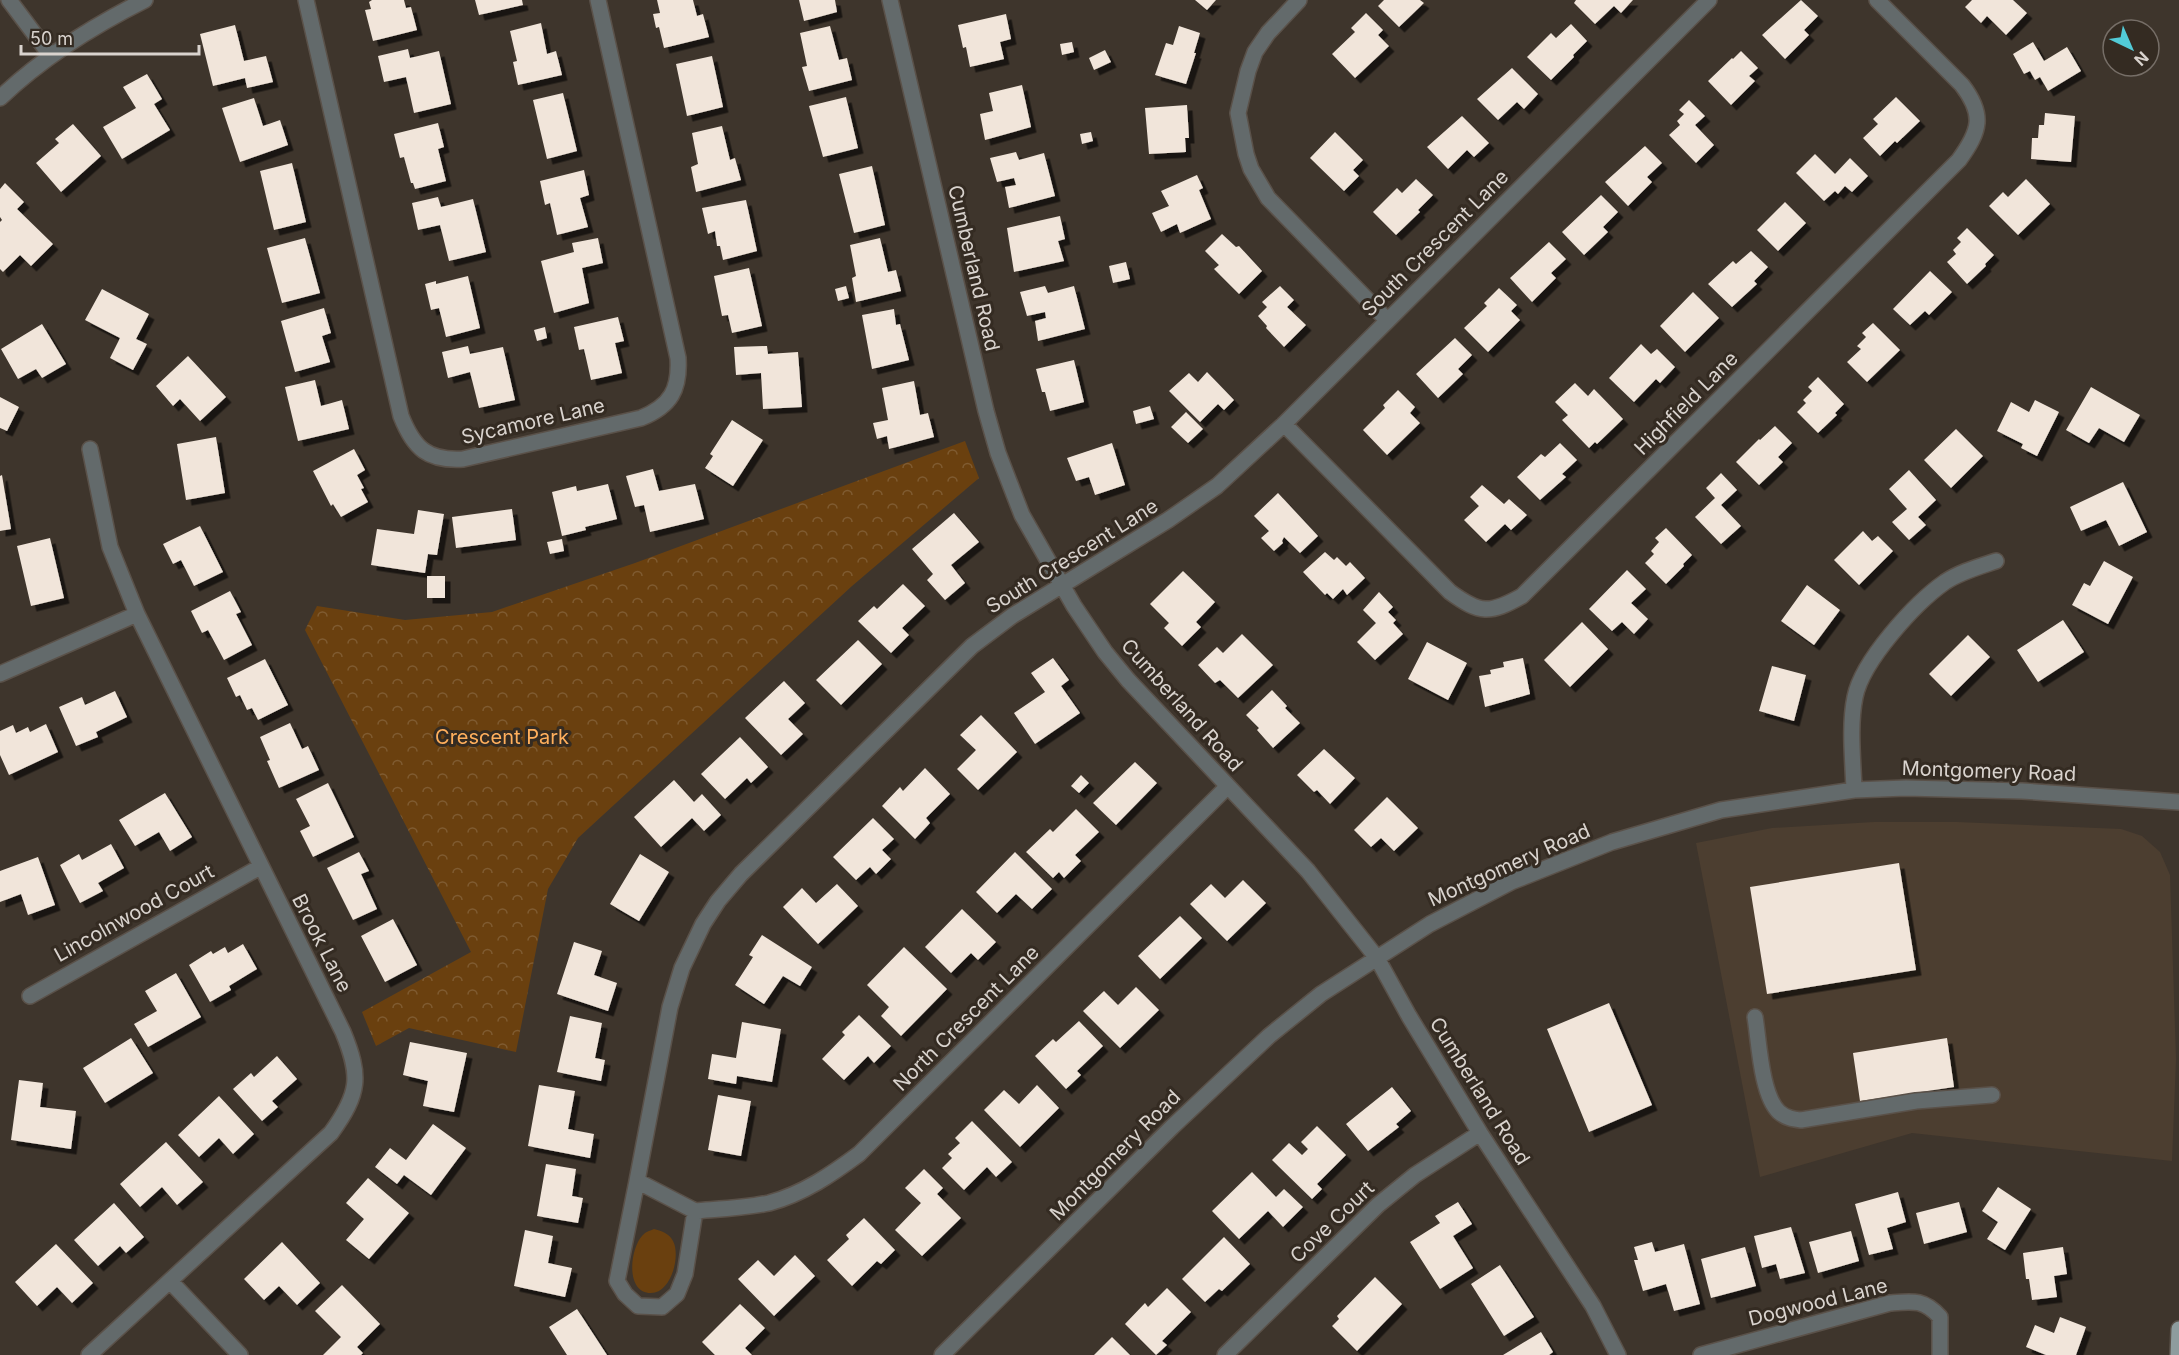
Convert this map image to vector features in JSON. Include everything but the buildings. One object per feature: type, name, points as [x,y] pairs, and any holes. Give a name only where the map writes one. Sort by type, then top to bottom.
[{"type":"main road","points":[[2178,1355],[2179,1329]]},
{"type":"street","points":[[9,0],[51,56]]},
{"type":"street","points":[[0,98],[51,56],[123,11],[145,0]]},
{"type":"street","name":"Sycamore Lane","points":[[306,0],[401,416],[407,432],[416,444],[429,455],[445,460],[463,459],[641,418],[656,412],[675,390],[679,374],[678,358],[598,0]]},
{"type":"street","name":"Cumberland Road","points":[[891,0],[986,411],[998,453],[1022,515],[1062,585],[1105,652],[1128,680],[1308,871],[1377,958],[1409,1016],[1480,1133],[1593,1306],[1618,1355]]},
{"type":"street","points":[[1299,0],[1268,33],[1248,71],[1238,113],[1246,154],[1258,184],[1268,198],[1387,320]]},
{"type":"street","name":"South Crescent Lane","points":[[695,1211],[685,1274],[677,1294],[662,1307],[638,1306],[625,1294],[617,1281],[670,1007],[692,944],[718,901],[741,874],[972,646],[1012,616],[1168,520],[1217,486],[1284,424],[1709,0]]},
{"type":"street","name":"Highfield Lane","points":[[1284,424],[1450,592],[1466,604],[1484,610],[1503,608],[1522,596],[1959,160],[1972,142],[1977,128],[1977,112],[1972,98],[1962,85],[1877,0]]},
{"type":"street","name":"Brook Lane","points":[[89,1355],[331,1133],[344,1115],[353,1095],[356,1080],[353,1057],[343,1032],[137,614],[110,547],[90,449]]},
{"type":"street","points":[[1854,790],[1855,697],[1863,673],[1876,652],[1927,596],[1953,577],[1996,561]]},
{"type":"street","points":[[0,674],[137,614]]},
{"type":"street","name":"North Crescent Lane","points":[[695,1211],[767,1203],[782,1199],[833,1174],[859,1154],[1228,786]]},
{"type":"street","name":"Montgomery Road","points":[[942,1355],[1172,1127],[1235,1067],[1321,994],[1458,908],[1557,862],[1612,842],[1721,810],[1780,799],[1854,790],[1906,788],[2010,790],[2179,802]]},
{"type":"street","name":"Lincolnwood Court","points":[[30,996],[260,867]]},
{"type":"street","points":[[1755,1017],[1766,1084],[1772,1102],[1779,1113],[1789,1119],[1801,1120],[1924,1100],[1992,1095]]},
{"type":"street","name":"Cove Court","points":[[1225,1355],[1378,1204],[1415,1175],[1480,1133]]},
{"type":"street","points":[[637,1182],[695,1211]]},
{"type":"street","points":[[170,1281],[240,1355]]},
{"type":"street","name":"Dogwood Lane","points":[[1701,1355],[1890,1303],[1916,1301],[1931,1307],[1940,1317],[1940,1355]]},
{"type":"shaded area","points":[[1874,822],[1957,822],[2121,829],[2142,836],[2160,852],[2170,875],[2176,1059],[2172,1161],[1912,1133],[1760,1177],[1696,843],[1772,828]]},
{"type":"green space","name":"Crescent Park","points":[[965,441],[979,478],[852,586],[578,838],[548,889],[516,1052],[409,1028],[376,1046],[362,1012],[471,952],[305,630],[317,606],[405,620],[492,612],[635,563]]},
{"type":"green space","points":[[654,1229],[671,1238],[676,1255],[669,1281],[658,1291],[651,1293],[637,1286],[632,1269],[638,1242],[644,1234]]}]
